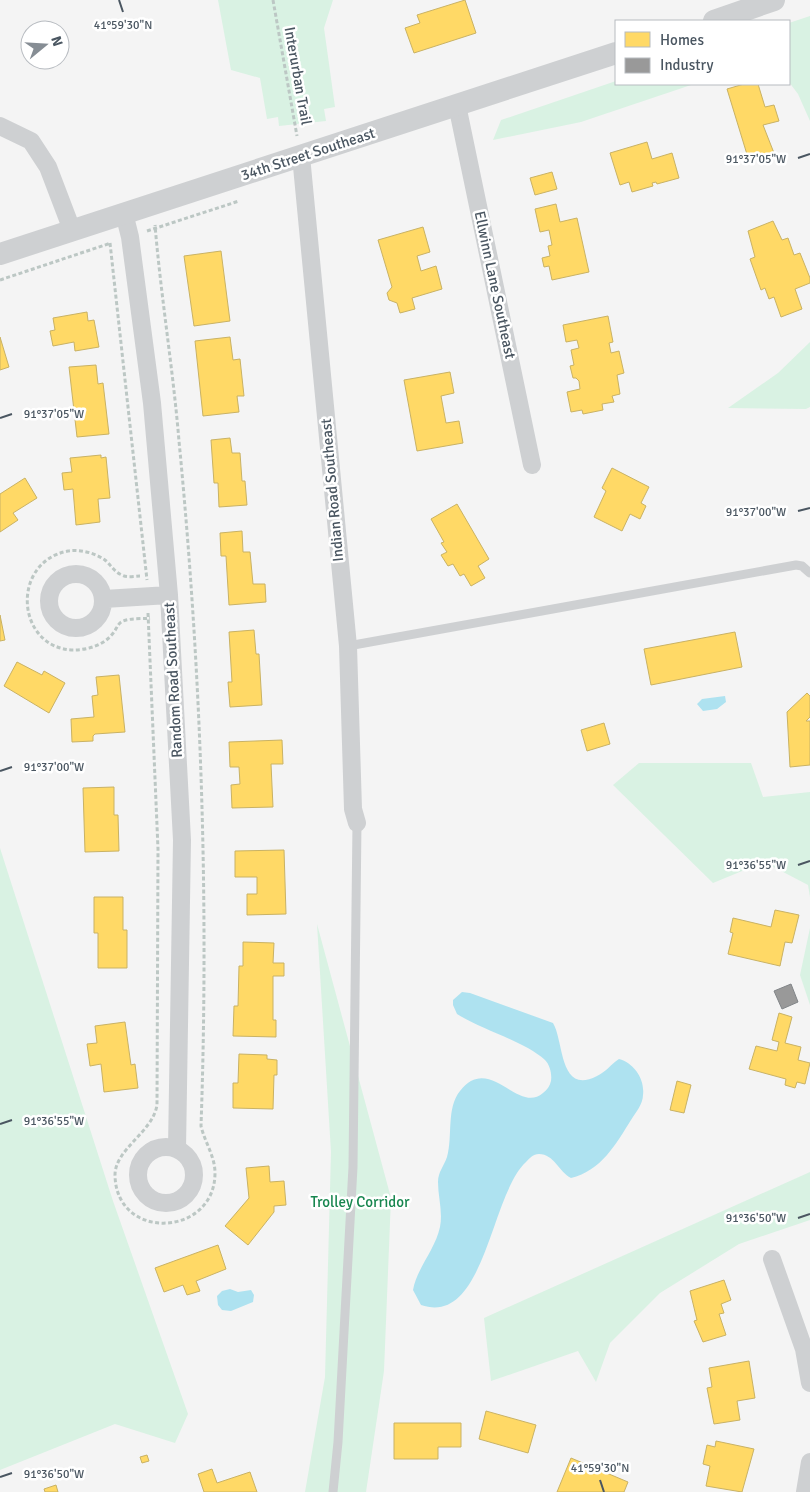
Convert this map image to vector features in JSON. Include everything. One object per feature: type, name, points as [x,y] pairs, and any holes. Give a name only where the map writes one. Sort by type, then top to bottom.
[{"type":"street","points":[[717,20],[774,0]]},
{"type":"street","name":"34th Street Southeast","points":[[0,254],[615,53]]},
{"type":"street","name":"Ellwinn Lane Southeast","points":[[457,105],[532,466]]},
{"type":"street","points":[[0,126],[31,142],[48,167],[72,230]]},
{"type":"street","name":"Indian Road Southeast","points":[[301,156],[348,646],[353,809],[357,823]]},
{"type":"street","name":"Random Road Southeast","points":[[124,213],[130,237],[152,403],[169,595],[182,840],[177,1149]]},
{"type":"street","points":[[104,599],[169,595]]},
{"type":"street","points":[[772,1259],[804,1349],[810,1383]]},
{"type":"street","points":[[805,1492],[810,1462]]},
{"type":"lane","points":[[348,646],[796,565],[802,566],[810,573]]},
{"type":"lane","points":[[333,1492],[338,1442],[353,1167],[357,823]]},
{"type":"path","name":"Interurban Trail","points":[[273,0],[301,156]]},
{"type":"path","points":[[148,231],[239,201]]},
{"type":"path","points":[[0,280],[112,242],[146,578],[124,576],[105,560],[88,553],[78,551],[61,553],[42,563],[35,572],[27,592],[29,614],[32,624],[45,640],[63,648],[74,650],[96,646],[111,636],[118,624],[124,620],[156,618]]},
{"type":"green space","points":[[218,0],[333,0],[324,28],[335,107],[324,109],[326,121],[279,126],[278,117],[267,119],[260,78],[231,70]]},
{"type":"green space","points":[[810,16],[810,121],[798,94],[790,83],[790,23]]},
{"type":"green space","points":[[615,81],[615,85],[691,85],[581,122],[493,140],[501,120]]},
{"type":"green space","points":[[810,342],[810,407],[806,409],[728,408],[778,373]]},
{"type":"green space","points":[[639,763],[751,763],[763,797],[810,792],[810,897],[808,885],[764,862],[713,883],[613,785]]},
{"type":"green space","points":[[0,848],[113,1201],[188,1414],[175,1443],[115,1424],[0,1470]]},
{"type":"green space","name":"Trolley Corridor","points":[[317,924],[391,1198],[384,1371],[366,1492],[305,1492],[325,1377],[331,1152]]},
{"type":"green space","points":[[810,928],[810,1005],[800,975]]},
{"type":"green space","points":[[810,1172],[810,1220],[739,1244],[660,1293],[610,1343],[596,1382],[578,1351],[491,1381],[484,1318]]},
{"type":"water","points":[[725,696],[726,702],[717,709],[703,711],[697,704],[702,699]]},
{"type":"water","points":[[462,992],[470,993],[553,1023],[565,1064],[569,1073],[576,1079],[585,1080],[597,1076],[619,1059],[624,1061],[637,1072],[642,1083],[643,1098],[639,1108],[607,1155],[599,1163],[582,1174],[571,1178],[549,1157],[533,1155],[514,1179],[503,1201],[484,1254],[473,1278],[459,1297],[442,1307],[421,1305],[413,1290],[418,1274],[438,1235],[440,1227],[438,1178],[447,1157],[451,1114],[460,1091],[471,1081],[482,1078],[493,1081],[524,1097],[533,1098],[546,1091],[551,1081],[548,1064],[536,1053],[457,1014],[453,1000]]},
{"type":"water","points":[[230,1289],[238,1292],[251,1290],[254,1295],[253,1302],[231,1311],[222,1310],[218,1305],[217,1296],[222,1291]]},
{"type":"building: Homes","points":[[465,0],[476,33],[414,53],[405,28],[420,23],[417,15]]},
{"type":"building: Homes","points":[[741,85],[758,85],[765,107],[774,105],[779,121],[763,125],[774,153],[749,161],[727,89]]},
{"type":"building: Homes","points":[[647,142],[652,159],[672,153],[679,178],[657,184],[656,182],[652,183],[653,186],[632,192],[629,182],[620,185],[610,153]]},
{"type":"building: Homes","points":[[552,172],[557,189],[535,195],[530,178]]},
{"type":"building: Homes","points":[[556,204],[560,222],[577,218],[589,272],[552,280],[549,266],[544,267],[542,258],[550,256],[548,246],[552,245],[549,230],[540,232],[535,209]]},
{"type":"building: Homes","points":[[773,221],[782,240],[788,238],[794,255],[800,253],[810,278],[810,283],[795,289],[802,309],[781,317],[774,297],[769,299],[765,288],[761,290],[750,259],[755,257],[748,231]]},
{"type":"building: Homes","points":[[423,227],[430,252],[417,256],[421,271],[436,266],[442,289],[412,298],[415,309],[400,313],[397,303],[389,300],[387,293],[392,287],[378,240]]},
{"type":"building: Homes","points":[[221,251],[230,321],[194,326],[184,256]]},
{"type":"building: Homes","points":[[87,312],[88,321],[94,320],[99,347],[75,351],[74,342],[53,346],[50,331],[55,330],[53,318]]},
{"type":"building: Homes","points":[[608,316],[613,342],[609,343],[611,353],[619,351],[624,373],[617,375],[620,394],[612,396],[614,402],[602,404],[603,410],[583,414],[582,410],[571,412],[567,392],[580,389],[579,381],[573,378],[570,366],[574,365],[571,350],[579,348],[577,340],[566,342],[563,325]]},
{"type":"building: Homes","points":[[0,337],[9,367],[0,370]]},
{"type":"building: Homes","points":[[230,337],[233,360],[240,359],[244,396],[237,396],[239,412],[203,416],[195,341]]},
{"type":"building: Homes","points":[[96,365],[98,384],[103,383],[109,434],[77,437],[69,367]]},
{"type":"building: Homes","points":[[450,372],[454,393],[441,396],[446,423],[459,421],[463,443],[417,451],[404,380]]},
{"type":"building: Homes","points":[[230,438],[232,453],[240,453],[242,481],[245,481],[247,505],[219,507],[218,483],[214,483],[211,440]]},
{"type":"building: Homes","points":[[101,455],[101,458],[106,457],[110,498],[98,499],[100,522],[76,525],[73,489],[64,490],[62,473],[72,472],[70,458]]},
{"type":"building: Homes","points":[[612,468],[649,487],[641,503],[646,506],[640,519],[630,514],[622,531],[594,517],[606,491],[602,488]]},
{"type":"building: Homes","points":[[25,478],[37,498],[13,513],[18,520],[0,532],[0,494]]},
{"type":"building: Homes","points":[[457,504],[489,559],[478,566],[485,578],[471,586],[464,574],[460,576],[453,564],[448,566],[441,555],[447,552],[441,543],[444,542],[431,519]]},
{"type":"building: Homes","points":[[242,531],[243,552],[250,552],[253,584],[265,584],[266,602],[229,605],[226,556],[221,556],[220,533]]},
{"type":"building: Homes","points":[[0,615],[5,640],[0,641]]},
{"type":"building: Homes","points":[[254,630],[256,654],[259,654],[262,705],[230,707],[228,682],[232,682],[229,632]]},
{"type":"building: Homes","points":[[735,632],[742,667],[651,685],[644,649]]},
{"type":"building: Homes","points":[[17,662],[42,675],[44,671],[65,683],[49,713],[4,686]]},
{"type":"building: Homes","points":[[119,675],[125,732],[95,734],[93,741],[72,742],[71,719],[94,717],[92,696],[98,695],[96,677]]},
{"type":"building: Homes","points":[[807,693],[810,696],[810,717],[806,721],[810,721],[810,765],[790,767],[787,712]]},
{"type":"building: Homes","points":[[604,723],[610,744],[587,751],[581,730]]},
{"type":"building: Homes","points":[[282,740],[283,764],[271,764],[273,807],[232,808],[231,785],[240,784],[239,767],[230,767],[229,742]]},
{"type":"building: Homes","points":[[114,787],[114,815],[118,815],[119,851],[85,852],[83,788]]},
{"type":"building: Homes","points":[[284,850],[286,914],[247,915],[247,894],[257,894],[257,877],[235,877],[235,851]]},
{"type":"building: Homes","points":[[94,897],[123,897],[123,930],[127,930],[127,968],[98,968],[98,933],[94,933]]},
{"type":"building: Homes","points":[[775,910],[799,915],[792,943],[785,942],[780,966],[728,954],[733,933],[730,932],[733,918],[771,927]]},
{"type":"building: Homes","points":[[243,942],[274,943],[273,963],[284,963],[284,976],[273,976],[273,1020],[276,1020],[276,1037],[233,1036],[234,1006],[238,1006],[239,966],[243,966]]},
{"type":"building: Homes","points":[[779,1013],[792,1017],[785,1043],[801,1047],[798,1060],[810,1063],[805,1084],[797,1082],[795,1088],[785,1085],[786,1079],[749,1069],[756,1046],[777,1051],[779,1042],[772,1040]]},
{"type":"building: Homes","points":[[125,1022],[131,1065],[135,1064],[138,1088],[104,1092],[101,1064],[90,1066],[87,1044],[97,1043],[95,1026]]},
{"type":"building: Homes","points":[[239,1054],[267,1055],[267,1059],[277,1060],[277,1075],[274,1075],[273,1109],[233,1108],[233,1083],[238,1083]]},
{"type":"building: Homes","points":[[677,1081],[691,1085],[684,1113],[670,1110]]},
{"type":"building: Homes","points":[[269,1166],[270,1182],[284,1181],[286,1205],[274,1206],[274,1212],[248,1245],[225,1226],[249,1198],[246,1168]]},
{"type":"building: Homes","points":[[218,1245],[226,1269],[196,1281],[200,1291],[187,1295],[183,1285],[164,1292],[155,1268]]},
{"type":"building: Homes","points":[[724,1280],[731,1300],[721,1304],[724,1313],[719,1314],[726,1335],[703,1342],[694,1321],[697,1320],[690,1291]]},
{"type":"building: Homes","points":[[749,1361],[755,1398],[737,1401],[740,1420],[714,1424],[707,1388],[712,1387],[709,1368]]},
{"type":"building: Homes","points":[[486,1411],[536,1425],[528,1453],[479,1439]]},
{"type":"building: Homes","points":[[394,1423],[461,1423],[461,1447],[438,1447],[438,1459],[394,1459]]},
{"type":"building: Homes","points":[[716,1441],[754,1449],[742,1492],[706,1486],[710,1466],[703,1464],[707,1445],[715,1447]]},
{"type":"building: Homes","points":[[147,1455],[149,1461],[142,1463],[140,1457]]},
{"type":"building: Homes","points":[[571,1458],[628,1482],[624,1492],[557,1492]]},
{"type":"building: Homes","points":[[212,1469],[217,1483],[250,1472],[257,1492],[204,1492],[198,1474]]},
{"type":"building: Homes","points":[[56,1485],[58,1492],[45,1492],[44,1489]]},
{"type":"building: Industry","points":[[791,984],[798,1002],[782,1009],[774,991]]}]
